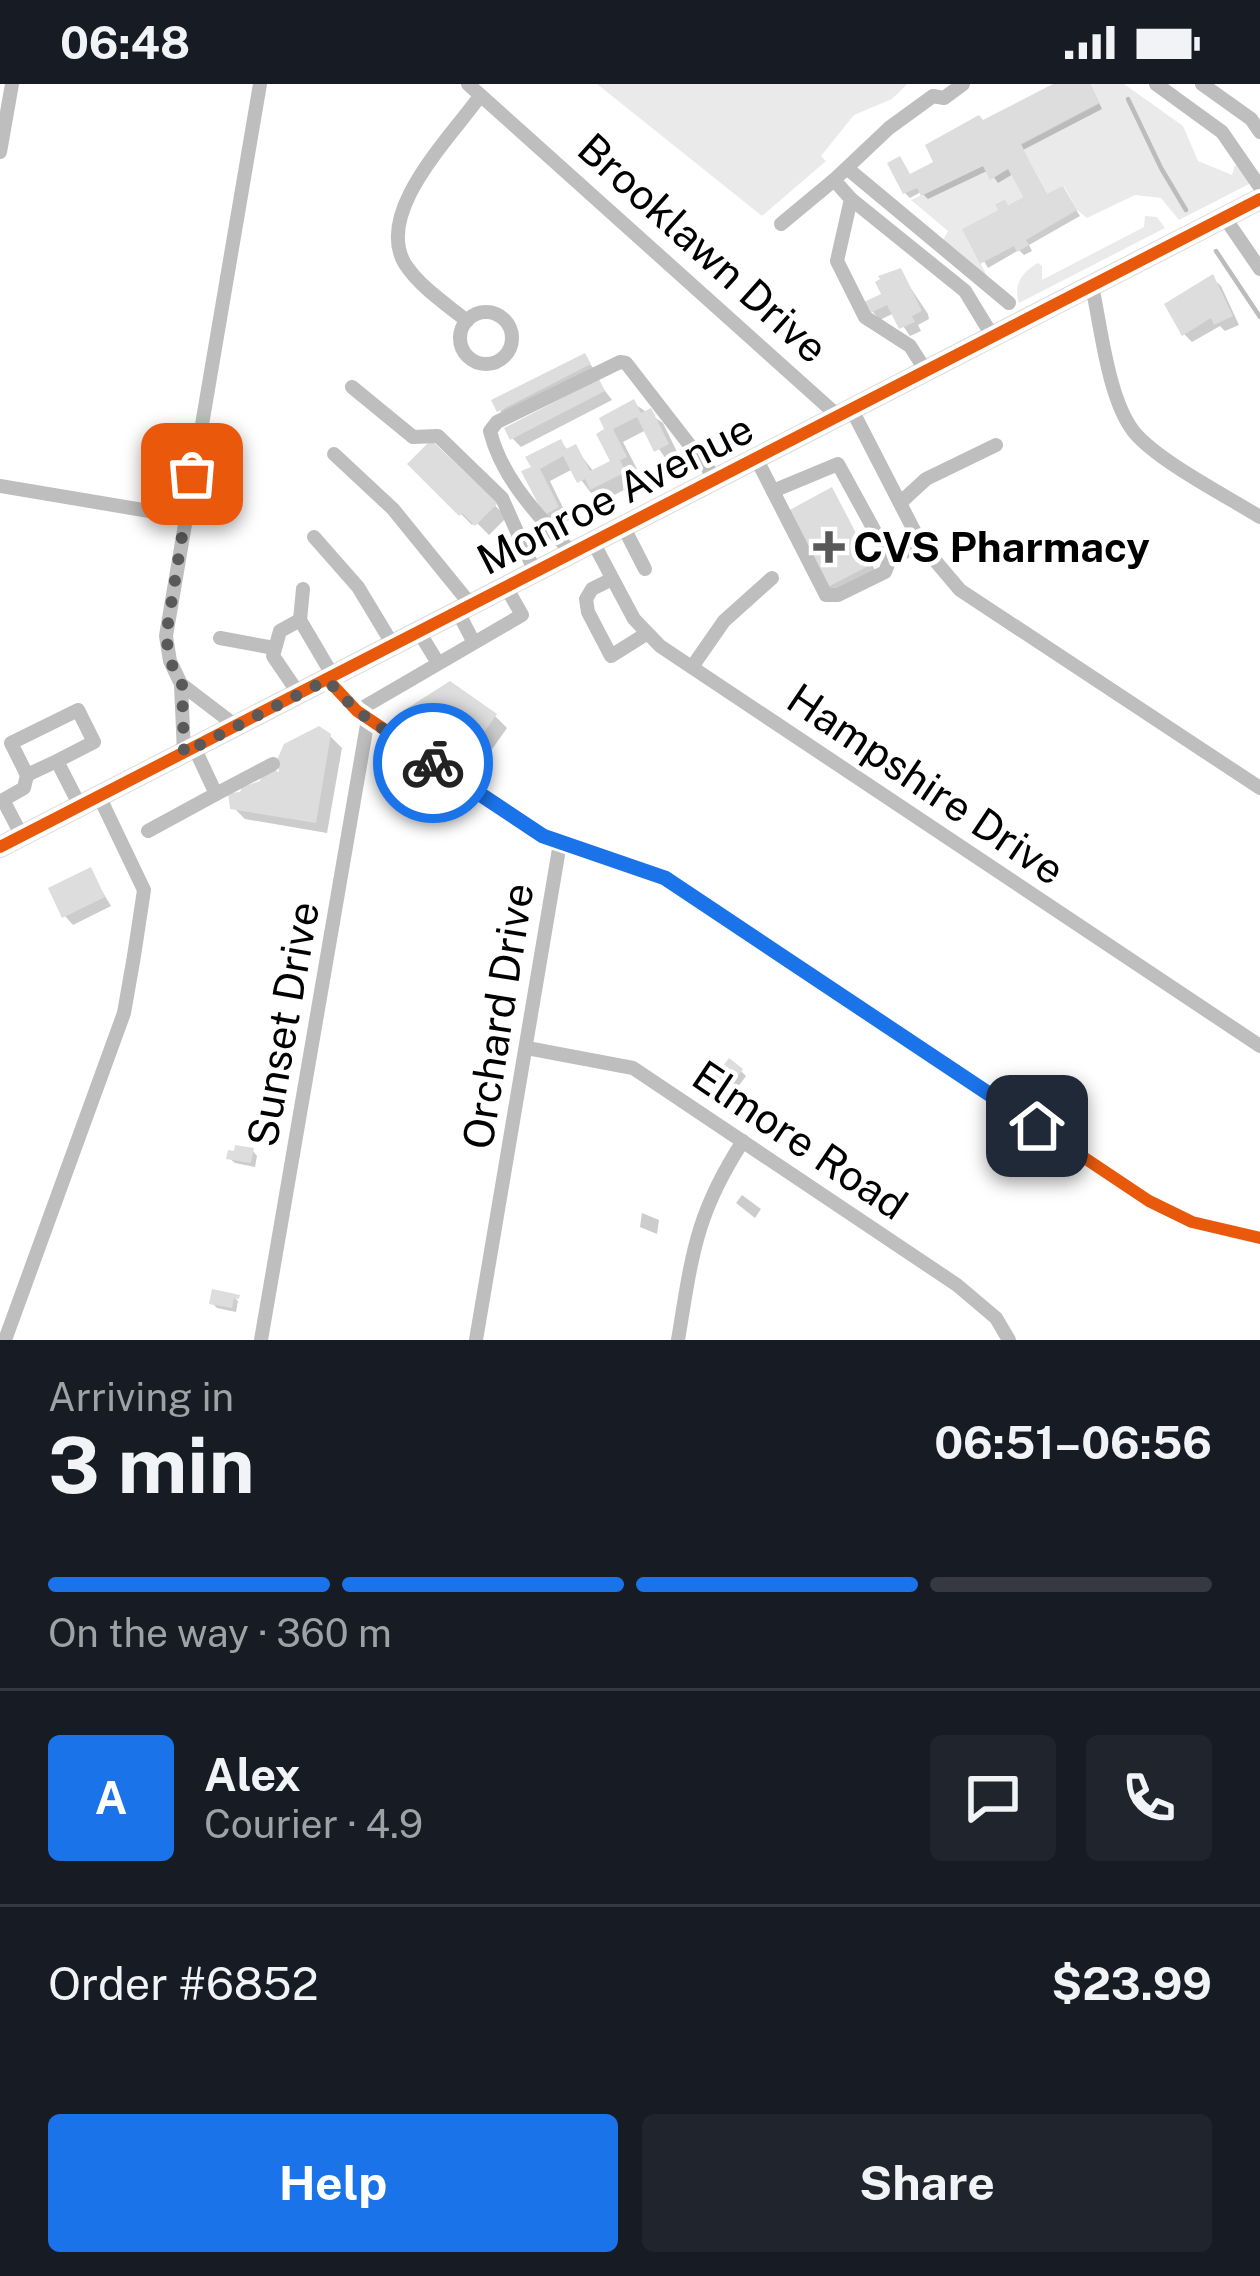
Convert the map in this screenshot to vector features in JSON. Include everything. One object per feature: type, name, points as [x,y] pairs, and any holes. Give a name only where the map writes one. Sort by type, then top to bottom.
[{"type":"main road","name":"Monroe Avenue","points":[[0,847],[1260,199]]},
{"type":"street","points":[[0,152],[12,84]]},
{"type":"street","points":[[216,794],[189,750],[182,684],[170,661],[166,636],[260,84]]},
{"type":"street","name":"Brooklawn Drive","points":[[468,84],[845,413]]},
{"type":"street","points":[[781,224],[932,90],[944,98],[963,84]]},
{"type":"street","points":[[1156,84],[1222,132],[1260,187]]},
{"type":"street","points":[[1202,84],[1251,119],[1260,132]]},
{"type":"street","points":[[467,321],[413,275],[401,256],[398,229],[405,200],[480,96]]},
{"type":"street","points":[[848,169],[1009,303]]},
{"type":"street","points":[[834,180],[965,291],[993,337]]},
{"type":"street","points":[[851,199],[837,261],[865,317],[910,346],[926,371]]},
{"type":"street","points":[[1225,218],[1260,269]]},
{"type":"street","points":[[1092,286],[1116,392],[1135,433],[1260,517]]},
{"type":"street","points":[[572,553],[527,502],[495,451],[490,431],[497,422],[626,363],[716,479]]},
{"type":"street","points":[[352,387],[413,437],[438,436],[502,498],[535,572]]},
{"type":"street","points":[[845,413],[921,544],[960,590],[1260,788]]},
{"type":"street","points":[[900,503],[926,479],[996,445]]},
{"type":"street","points":[[334,454],[393,509],[465,609],[473,641]]},
{"type":"street","points":[[757,458],[826,595],[838,595],[885,572],[890,559],[921,544]]},
{"type":"street","points":[[772,491],[838,464],[890,559]]},
{"type":"street","points":[[0,486],[185,517]]},
{"type":"street","points":[[623,526],[645,569]]},
{"type":"street","points":[[314,537],[358,587],[393,646]]},
{"type":"street","name":"Hampshire Drive","points":[[593,542],[646,634],[1260,1046]]},
{"type":"street","points":[[692,667],[724,621],[772,578]]},
{"type":"street","points":[[612,579],[592,589],[586,599],[611,656],[646,634]]},
{"type":"street","points":[[362,715],[473,641],[522,615],[506,587]]},
{"type":"street","points":[[299,694],[273,656],[280,631],[300,620],[303,589]]},
{"type":"street","name":"Orchard Drive","points":[[300,620],[330,678],[362,715],[560,843],[476,1340]]},
{"type":"street","points":[[419,632],[438,663]]},
{"type":"street","points":[[220,638],[274,648]]},
{"type":"street","points":[[182,684],[236,726]]},
{"type":"street","points":[[22,836],[3,800],[24,788],[28,775],[11,743],[78,710],[94,742],[28,775]]},
{"type":"street","name":"Sunset Drive","points":[[261,1340],[362,715]]},
{"type":"street","points":[[57,761],[80,806]]},
{"type":"street","points":[[148,830],[273,764]]},
{"type":"street","points":[[4,1340],[124,1013],[134,956],[144,890],[99,796]]},
{"type":"street","points":[[560,843],[665,878],[1149,1201],[1192,1222],[1260,1238]]},
{"type":"street","name":"Elmore Road","points":[[527,1048],[628,1065],[957,1285],[996,1318],[1009,1340]]},
{"type":"street","points":[[678,1340],[699,1222],[743,1142]]},
{"type":"shaded area","points":[[597,84],[907,84],[892,99],[854,115],[821,156],[826,161],[762,216]]},
{"type":"shaded area","points":[[1090,84],[1124,84],[1183,126],[1198,161],[1232,175],[1235,165],[1251,183],[1179,220],[1161,198],[1135,195],[1087,218],[1064,186],[1046,194],[1021,145],[1099,104]]},
{"type":"shaded area","points":[[983,166],[991,179],[1008,169],[1023,197],[1008,205],[1005,199],[996,203],[998,210],[963,229],[990,282],[940,245],[948,231],[911,200]]},
{"type":"shaded area","points":[[1145,216],[1157,217],[1165,228],[1019,303],[1018,285],[1032,267],[1042,266],[1042,280],[1144,227]]},
{"type":"building","points":[[1053,84],[1090,84],[1099,103],[1021,144],[1046,194],[1063,186],[1077,210],[1026,240],[1029,245],[1017,252],[1014,246],[980,264],[962,229],[998,210],[995,204],[1005,199],[1008,205],[1023,197],[1008,169],[990,180],[983,166],[921,196],[917,188],[903,194],[887,163],[900,156],[910,174],[933,162],[925,145],[979,115],[983,120]]},
{"type":"building","points":[[901,268],[922,311],[912,316],[915,322],[899,329],[887,305],[870,313],[864,302],[881,294],[875,282],[878,276]]},
{"type":"building","points":[[1213,274],[1233,316],[1214,325],[1211,318],[1182,336],[1164,304]]},
{"type":"building","points":[[585,353],[591,364],[497,412],[491,400]]},
{"type":"building","points":[[599,379],[605,391],[510,440],[504,428]]},
{"type":"building","points":[[634,399],[641,413],[651,408],[669,444],[654,452],[637,417],[613,429],[627,457],[620,460],[626,472],[590,490],[585,479],[577,483],[563,456],[540,469],[559,507],[544,515],[521,471],[531,467],[525,457],[561,439],[566,449],[576,444],[590,471],[610,461],[596,434],[604,429],[599,418]]},
{"type":"building","points":[[431,440],[498,503],[475,526],[407,464]]},
{"type":"building","name":"CVS Pharmacy","points":[[832,487],[872,564],[826,588],[786,512]]},
{"type":"building","points":[[450,681],[497,714],[470,752],[406,709]]},
{"type":"building","points":[[319,726],[331,734],[316,823],[230,809],[228,793],[240,792],[274,770],[279,772],[277,760],[284,744]]},
{"type":"building","points":[[91,867],[105,897],[62,918],[48,888]]},
{"type":"building","points":[[729,1058],[743,1069],[729,1089],[714,1078]]},
{"type":"building","points":[[235,1145],[254,1148],[251,1163],[226,1159]]},
{"type":"building","points":[[212,1289],[240,1295],[239,1299],[234,1298],[232,1308],[209,1304]]},
{"type":"waterway","points":[[1128,99],[1186,210]]},
{"type":"waterway","points":[[1216,251],[1260,317]]},
{"type":"cycle path","points":[[0,847],[1260,199]]},
{"type":"cycle path","points":[[327,679],[357,711],[543,836],[665,878],[1149,1201],[1192,1222],[1260,1238]]},
{"type":"way so far","points":[[192,474],[166,636],[170,661],[182,684],[184,753],[327,680],[357,711],[433,763]]},
{"type":"place","name":"CVS Pharmacy","points":[[829,547]]},
{"type":"route","points":[[433,763],[543,836],[665,878],[1037,1126]]}]
